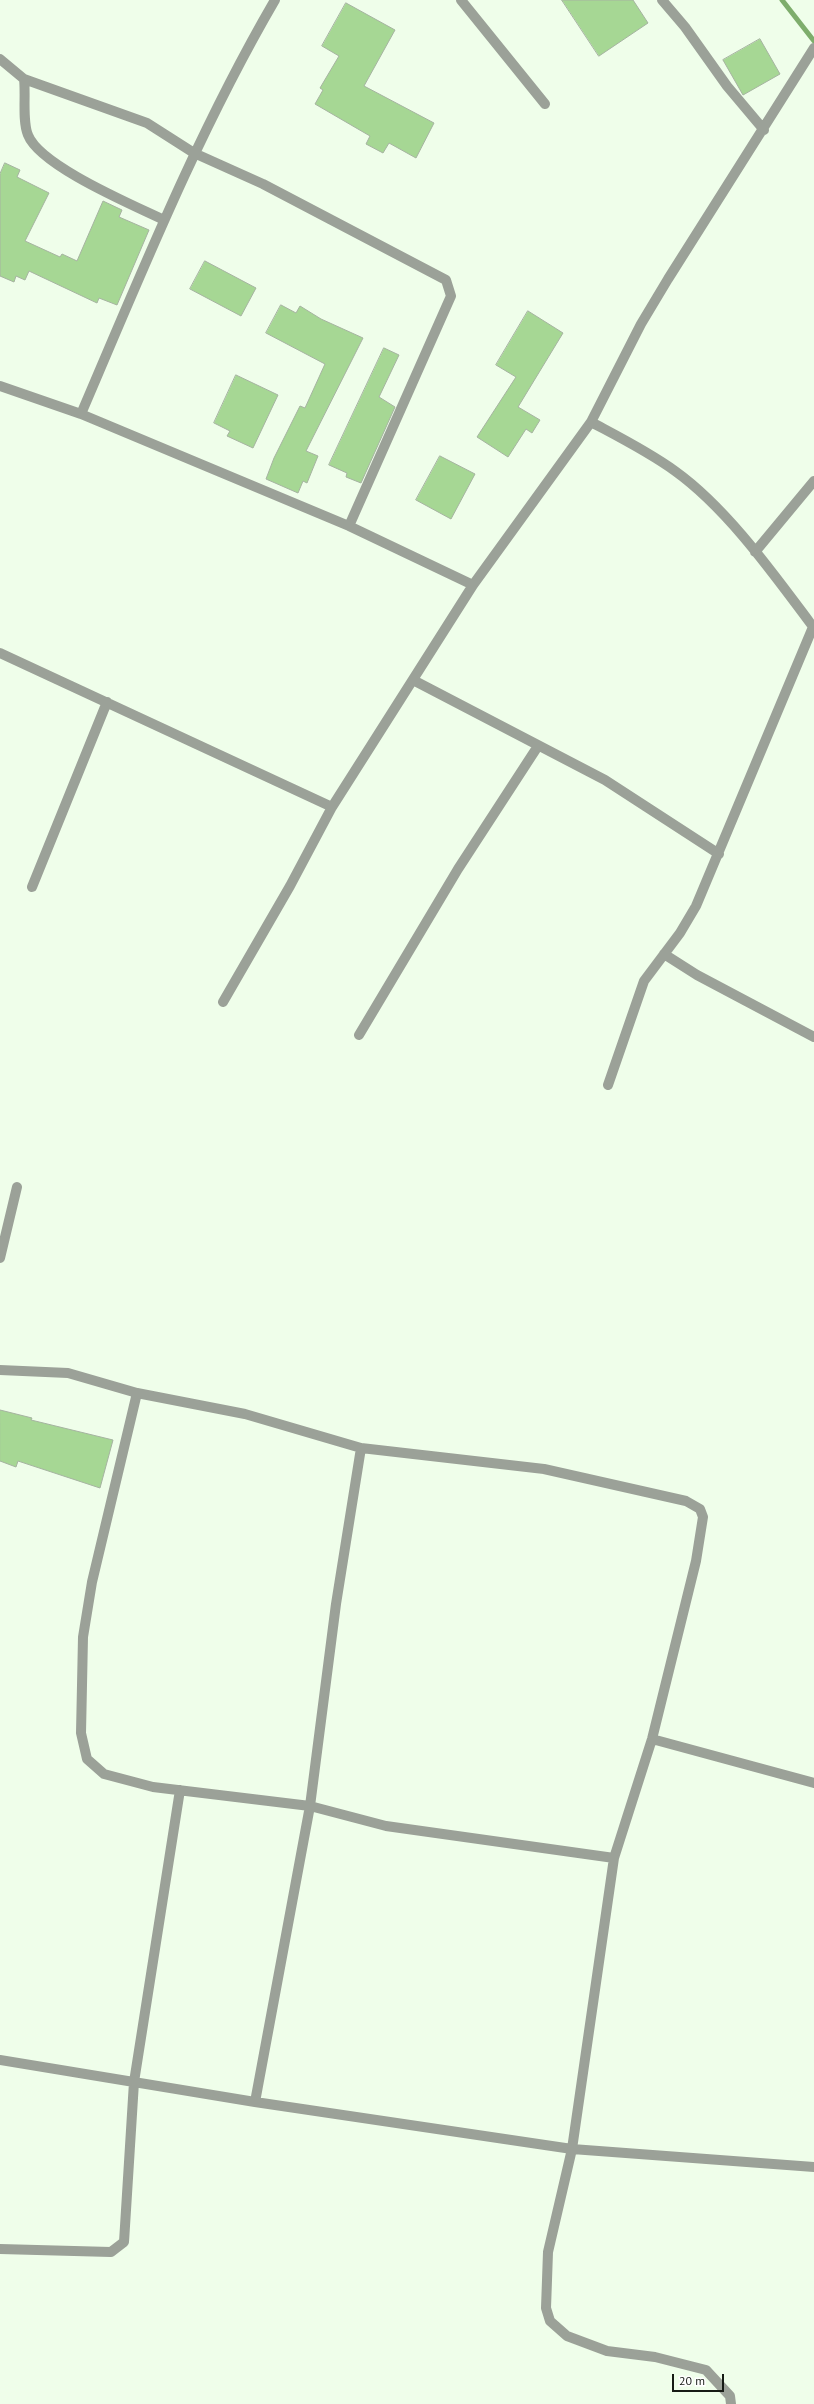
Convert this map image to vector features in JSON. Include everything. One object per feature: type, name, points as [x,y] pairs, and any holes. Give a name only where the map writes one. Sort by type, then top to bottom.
[{"type":"street","points":[[81,414],[194,153],[250,44],[275,0]]},
{"type":"street","points":[[461,0],[545,104]]},
{"type":"street","points":[[662,0],[685,27],[727,86],[764,130]]},
{"type":"street","points":[[223,1002],[290,886],[332,807],[473,585],[590,422],[641,324],[702,222],[764,130],[812,50]]},
{"type":"street","points":[[0,59],[24,79],[140,120],[194,153],[263,184],[438,274],[446,280],[450,288],[451,296],[426,356],[349,526]]},
{"type":"street","points":[[24,79],[26,130],[30,139],[53,162],[68,173],[164,220]]},
{"type":"street","points":[[1,389],[81,414],[349,526],[473,585]]},
{"type":"street","points":[[590,422],[675,471],[702,494],[755,552],[814,628],[696,906],[644,981],[608,1085]]},
{"type":"street","points":[[755,552],[814,481]]},
{"type":"street","points":[[0,653],[332,807]]},
{"type":"street","points":[[413,680],[605,780],[719,854]]},
{"type":"street","points":[[32,887],[107,702]]},
{"type":"street","points":[[359,1035],[458,869],[538,746]]},
{"type":"street","points":[[664,954],[697,975],[814,1037]]},
{"type":"street","points":[[0,1258],[17,1187]]},
{"type":"street","points":[[0,1370],[68,1372],[138,1393],[246,1414],[361,1448],[544,1469],[686,1501],[700,1509],[703,1517],[696,1561],[652,1739],[614,1858],[572,2149],[548,2252],[546,2308],[550,2321],[567,2336],[607,2351],[655,2357],[706,2370],[730,2396],[731,2404]]},
{"type":"street","points":[[138,1393],[88,1606],[83,1637],[81,1732],[87,1759],[104,1774],[153,1787],[310,1806],[386,1826],[614,1858]]},
{"type":"street","points":[[255,2102],[310,1806],[336,1604],[361,1448]]},
{"type":"street","points":[[652,1739],[814,1783]]},
{"type":"street","points":[[0,2249],[111,2252],[124,2242],[134,2082],[180,1790]]},
{"type":"street","points":[[0,2060],[255,2102],[572,2149],[814,2167]]},
{"type":"building","points":[[562,0],[633,0],[648,23],[599,56]]},
{"type":"building","points":[[346,3],[395,30],[364,86],[434,123],[416,158],[389,143],[383,153],[366,144],[370,136],[315,104],[323,90],[320,88],[339,56],[322,46]]},
{"type":"building","points":[[760,39],[780,74],[743,95],[723,60]]},
{"type":"building","points":[[5,163],[20,170],[17,177],[49,193],[25,241],[60,257],[62,254],[77,261],[103,201],[122,210],[119,217],[149,230],[117,305],[99,298],[97,303],[29,271],[25,280],[16,276],[14,282],[0,276],[0,174]]},
{"type":"building","points":[[205,261],[256,288],[241,316],[190,289]]},
{"type":"building","points":[[281,305],[296,313],[300,306],[321,319],[363,338],[306,451],[318,456],[307,483],[303,481],[298,493],[266,479],[274,458],[300,406],[305,408],[325,364],[266,333]]},
{"type":"building","points":[[528,311],[563,333],[518,407],[540,420],[532,433],[526,429],[508,457],[477,437],[516,377],[496,365]]},
{"type":"building","points":[[384,348],[399,355],[379,397],[395,407],[361,483],[346,477],[347,473],[329,465]]},
{"type":"building","points":[[236,375],[278,395],[253,448],[227,436],[230,431],[214,423]]},
{"type":"building","points":[[440,456],[475,474],[451,519],[416,500]]},
{"type":"building","points":[[0,1410],[32,1418],[31,1420],[113,1440],[100,1488],[18,1461],[16,1467],[0,1461]]},
{"type":"waterway","points":[[782,0],[814,41]]}]
